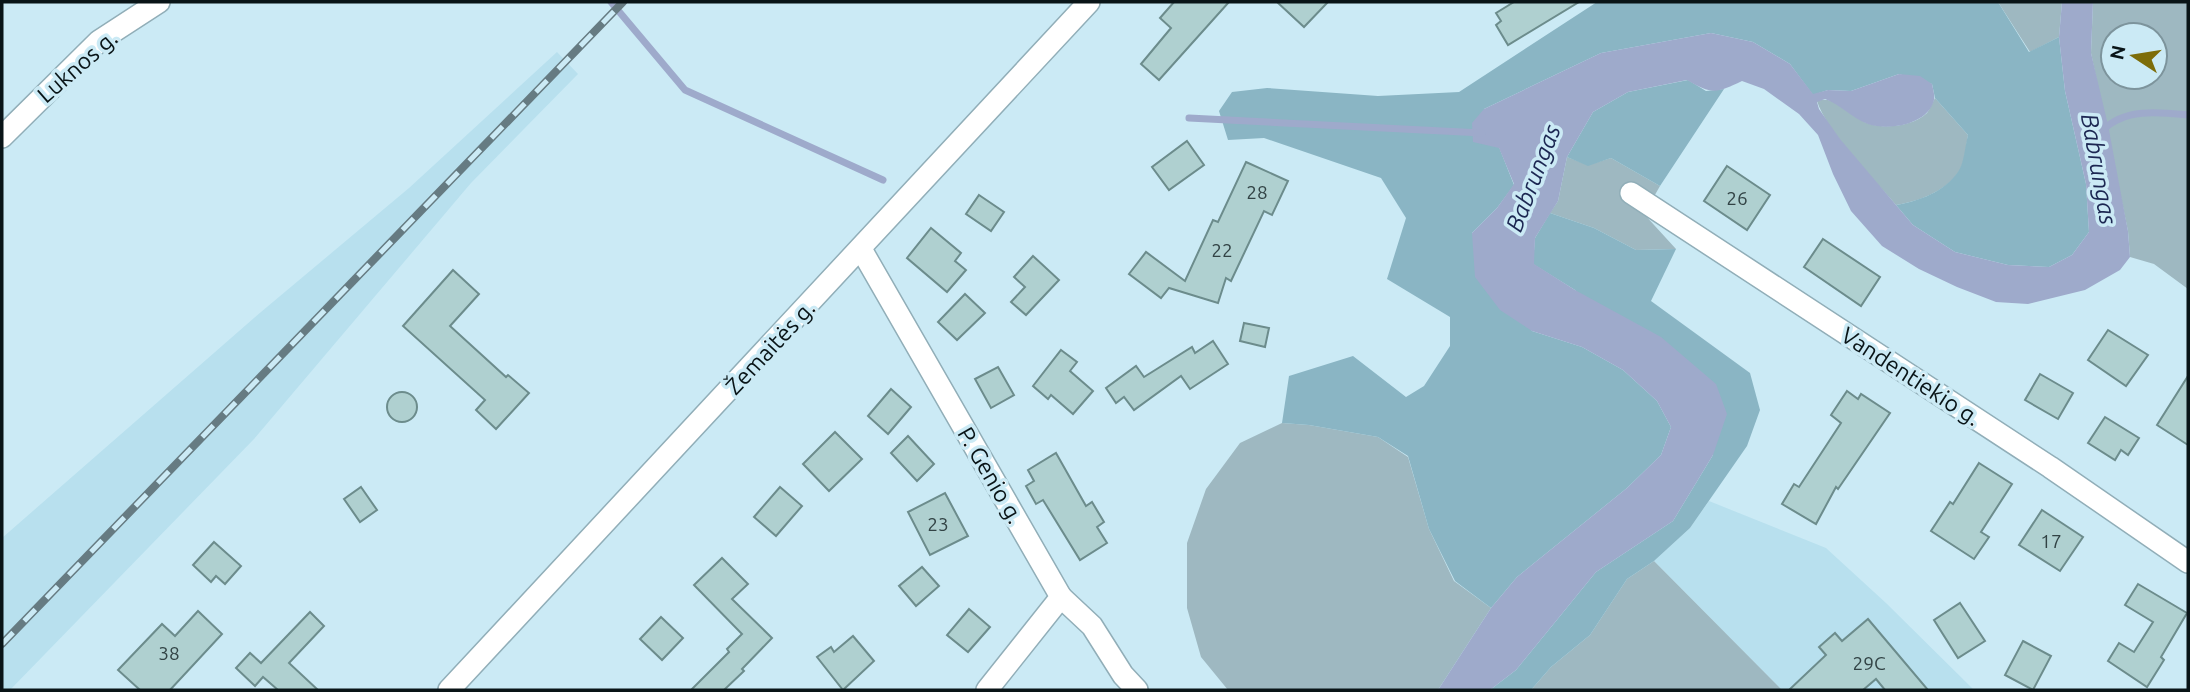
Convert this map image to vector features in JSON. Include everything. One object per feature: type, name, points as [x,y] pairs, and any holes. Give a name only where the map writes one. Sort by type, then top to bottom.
[{"type":"street","name":"Luknos g.","points":[[2,137],[99,41],[159,2]]},
{"type":"street","name":"Žemaitės g.","points":[[449,690],[1089,2]]},
{"type":"street","name":"Vandentiekio g.","points":[[1631,193],[2038,459],[2188,562]]},
{"type":"street","name":"P. Genio g.","points":[[861,249],[1061,597],[1092,626],[1123,675],[1138,690]]},
{"type":"street","points":[[987,690],[1061,597]]},
{"type":"shaded area","points":[[1597,2],[1998,2],[2029,52],[2059,37],[2065,91],[2086,184],[2089,232],[2072,255],[2049,267],[2008,265],[1955,252],[1913,225],[1896,205],[1922,198],[1938,190],[1952,179],[1962,164],[1968,135],[1935,98],[1932,84],[1899,74],[1851,91],[1828,90],[1813,95],[1790,64],[1753,42],[1711,33],[1601,53],[1484,109],[1514,185],[1497,208],[1472,233],[1532,331],[1582,347],[1623,370],[1657,401],[1671,427],[1661,455],[1627,488],[1517,577],[1491,608],[1455,581],[1429,529],[1408,456],[1378,437],[1282,423],[1289,376],[1353,356],[1406,397],[1424,386],[1450,346],[1450,317],[1387,279],[1406,218],[1381,178],[1264,138],[1228,140],[1219,111],[1232,92],[1267,88],[1378,96],[1459,92]]},
{"type":"shaded area","points":[[1998,2],[2062,2],[2059,37],[2030,52]]},
{"type":"shaded area","points":[[2093,2],[2188,2],[2188,289],[2154,264],[2130,257],[2128,231],[2091,53]]},
{"type":"shaded area","points":[[557,52],[578,74],[471,183],[254,439],[10,690],[2,690],[2,538],[261,312],[409,188]]},
{"type":"shaded area","points":[[1688,80],[1706,91],[1724,89],[1660,186],[1611,158],[1588,166],[1567,157],[1593,112],[1628,92]]},
{"type":"shaded area","points":[[1935,98],[1968,135],[1962,165],[1952,180],[1938,190],[1922,198],[1896,205],[1840,140],[1817,101],[1825,100],[1838,104],[1870,124],[1892,126],[1915,121],[1927,113]]},
{"type":"shaded area","points":[[1567,157],[1588,165],[1611,158],[1660,186],[1644,214],[1676,249],[1636,250],[1594,228],[1550,213],[1558,201]]},
{"type":"shaded area","points":[[1550,213],[1594,228],[1636,250],[1676,249],[1651,301],[1750,373],[1760,410],[1747,446],[1690,528],[1654,561],[1627,579],[1590,635],[1551,667],[1531,690],[1490,690],[1516,670],[1596,572],[1673,521],[1713,455],[1575,290],[1533,264],[1535,238]]},
{"type":"shaded area","points":[[1282,423],[1378,437],[1408,457],[1429,529],[1454,581],[1491,608],[1438,690],[1228,690],[1201,657],[1187,608],[1187,543],[1206,489],[1240,443]]},
{"type":"shaded area","points":[[1709,501],[1826,548],[1974,690],[1782,690],[1654,561],[1690,528]]},
{"type":"shaded area","points":[[1654,561],[1782,690],[1531,690],[1551,667],[1590,635],[1627,579]]},
{"type":"water","name":"Babrungas","points":[[2062,2],[2093,2],[2091,53],[2108,125],[2128,231],[2130,257],[2120,270],[2085,290],[2028,304],[1996,302],[1957,287],[1919,269],[1882,246],[1851,211],[1818,135],[1799,114],[1764,89],[1742,81],[1714,91],[1687,80],[1628,92],[1593,112],[1567,157],[1558,201],[1535,238],[1534,264],[1575,290],[1661,337],[1716,384],[1727,414],[1713,455],[1673,521],[1596,572],[1516,670],[1490,690],[1438,690],[1491,608],[1517,577],[1627,488],[1661,455],[1671,427],[1657,401],[1623,370],[1582,347],[1532,331],[1500,310],[1475,277],[1472,233],[1497,208],[1514,184],[1499,148],[1473,142],[1472,123],[1484,109],[1601,53],[1711,33],[1753,42],[1790,64],[1813,94],[1828,90],[1851,91],[1899,74],[1920,76],[1932,84],[1934,100],[1924,115],[1906,124],[1886,127],[1868,124],[1825,99],[1817,102],[1819,109],[1840,139],[1913,225],[1955,252],[2008,265],[2049,267],[2072,255],[2089,232],[2086,184],[2065,91],[2059,37]]},
{"type":"building","points":[[1174,2],[1229,2],[1159,80],[1141,64],[1171,28],[1160,18]]},
{"type":"building","points":[[1277,2],[1328,2],[1304,27]]},
{"type":"building","points":[[1514,2],[1579,2],[1508,45],[1496,25],[1501,21],[1496,13]]},
{"type":"building","points":[[1187,141],[1204,165],[1169,190],[1152,167]]},
{"type":"building","points":[[1246,162],[1288,181],[1272,215],[1264,211],[1231,281],[1226,278],[1218,303],[1169,288],[1161,298],[1129,274],[1146,252],[1185,281],[1213,220],[1218,222]]},
{"type":"building","points":[[1727,166],[1770,195],[1747,230],[1704,201]]},
{"type":"building","points":[[979,195],[1004,212],[991,231],[966,214]]},
{"type":"building","points":[[931,228],[961,253],[955,261],[966,270],[947,292],[907,258]]},
{"type":"building","points":[[1823,239],[1880,277],[1861,306],[1804,267]]},
{"type":"building","points":[[1033,256],[1059,280],[1026,315],[1011,302],[1025,287],[1014,277]]},
{"type":"building","points":[[453,270],[479,294],[450,326],[506,377],[508,375],[529,393],[496,429],[476,410],[485,400],[403,326]]},
{"type":"building","points":[[965,294],[985,313],[957,340],[938,322]]},
{"type":"building","points":[[1244,323],[1269,328],[1265,347],[1240,341]]},
{"type":"building","points":[[2108,330],[2148,355],[2126,386],[2088,360]]},
{"type":"building","points":[[1213,341],[1228,364],[1190,389],[1181,376],[1134,410],[1124,397],[1116,403],[1106,388],[1136,366],[1144,377],[1192,347],[1195,353]]},
{"type":"building","points":[[1061,350],[1077,362],[1070,371],[1093,391],[1073,414],[1051,395],[1048,399],[1033,386]]},
{"type":"building","points":[[998,367],[1014,395],[991,408],[975,379]]},
{"type":"building","points":[[2040,374],[2073,393],[2058,419],[2025,400]]},
{"type":"building","points":[[2188,376],[2188,445],[2157,425]]},
{"type":"building","points":[[891,389],[911,407],[888,434],[868,416]]},
{"type":"building","points":[[1847,391],[1858,399],[1861,394],[1890,413],[1838,489],[1836,487],[1816,524],[1782,504],[1794,484],[1799,487],[1841,423],[1831,415]]},
{"type":"building","points":[[402,392],[408,393],[416,401],[416,413],[408,421],[402,422],[396,421],[388,413],[387,407],[388,401],[396,393]]},
{"type":"building","points":[[2105,417],[2139,438],[2128,455],[2121,450],[2115,460],[2088,443]]},
{"type":"building","points":[[835,432],[862,459],[829,491],[803,464]]},
{"type":"building","points":[[908,436],[934,464],[917,481],[891,453]]},
{"type":"building","points":[[1056,453],[1086,506],[1092,502],[1104,522],[1097,527],[1107,543],[1080,560],[1043,500],[1036,504],[1026,486],[1034,481],[1028,470]]},
{"type":"building","points":[[1979,463],[2012,484],[1981,532],[1989,537],[1974,559],[1931,531],[1950,502],[1953,504]]},
{"type":"building","points":[[361,487],[377,510],[360,522],[344,499]]},
{"type":"building","points":[[780,487],[802,506],[776,536],[754,517]]},
{"type":"building","points":[[945,493],[968,536],[930,555],[908,512]]},
{"type":"building","points":[[2042,510],[2083,537],[2060,571],[2019,545]]},
{"type":"building","points":[[214,542],[241,566],[225,584],[216,576],[211,582],[193,565]]},
{"type":"building","points":[[722,558],[748,584],[732,599],[772,638],[724,690],[691,690],[729,652],[727,649],[742,634],[694,585]]},
{"type":"building","points":[[922,567],[939,586],[916,606],[899,586]]},
{"type":"building","points":[[2138,584],[2187,613],[2161,657],[2164,660],[2147,687],[2108,661],[2119,643],[2134,652],[2153,622],[2125,605]]},
{"type":"building","points":[[1960,603],[1985,641],[1958,658],[1934,620]]},
{"type":"building","points":[[969,609],[990,627],[968,652],[947,635]]},
{"type":"building","points":[[198,611],[222,634],[170,690],[140,690],[118,670],[162,624],[175,636]]},
{"type":"building","points":[[310,612],[324,626],[289,663],[318,690],[278,690],[263,677],[255,686],[236,668],[250,653],[261,663]]},
{"type":"building","points":[[661,617],[683,638],[662,660],[640,639]]},
{"type":"building","points":[[1868,619],[1928,690],[1885,690],[1876,679],[1863,690],[1789,690],[1826,655],[1819,647],[1835,633],[1842,641]]},
{"type":"building","points":[[853,636],[874,661],[843,690],[817,657],[831,647],[834,652]]},
{"type":"building","points":[[2023,641],[2051,656],[2033,690],[2005,675]]},
{"type":"waterway","points":[[611,2],[685,90],[883,180]]},
{"type":"waterway","name":"Babrungas","points":[[2103,130],[2121,118],[2143,113],[2188,115]]},
{"type":"waterway","points":[[1189,118],[1482,133]]},
{"type":"railway","points":[[2,644],[623,2]]}]
